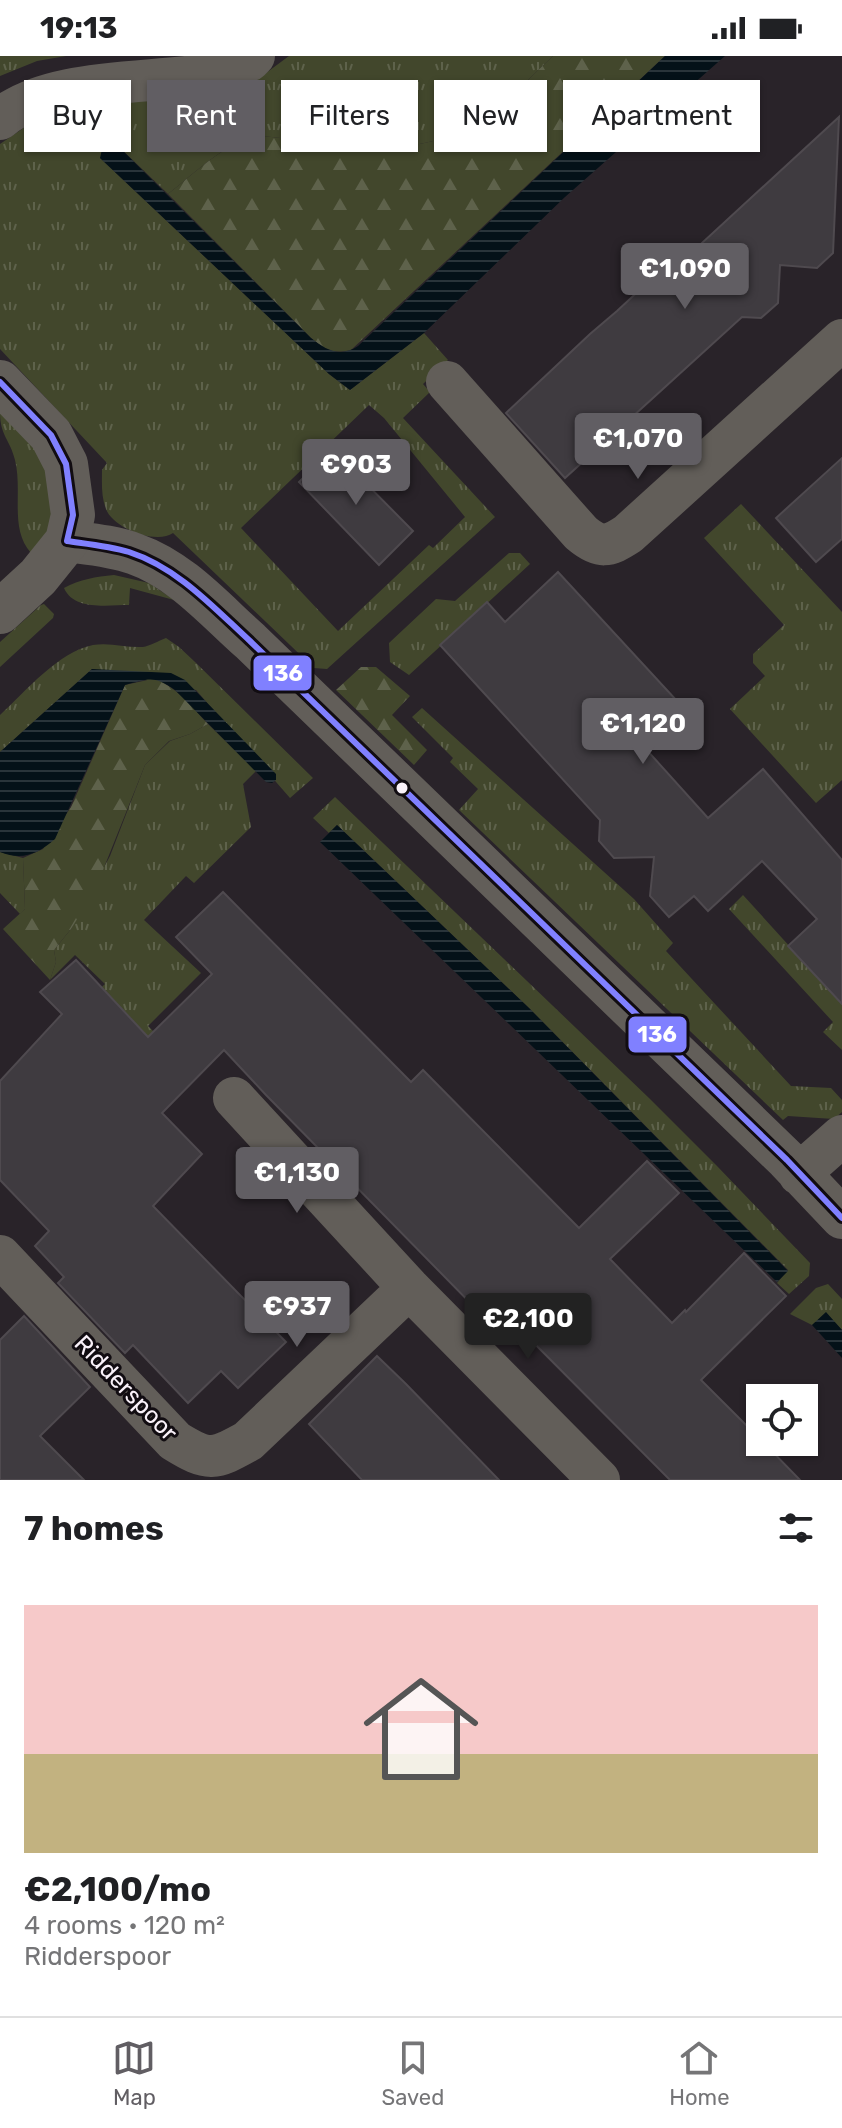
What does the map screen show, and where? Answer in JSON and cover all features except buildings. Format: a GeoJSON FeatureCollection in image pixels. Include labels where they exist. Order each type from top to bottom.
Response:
{"type":"FeatureCollection","features":[{"type":"Feature","properties":{"kind":"street"},"geometry":{"type":"LineString","coordinates":[[0,119],[27,102],[50,93],[203,75],[249,61],[254,56]]}},
{"type":"Feature","properties":{"kind":"street"},"geometry":{"type":"LineString","coordinates":[[447,382],[581,533],[594,544],[612,544],[628,534],[842,340]]}},
{"type":"Feature","properties":{"kind":"street"},"geometry":{"type":"LineString","coordinates":[[0,382],[51,435],[66,464],[73,515],[67,541],[38,577],[0,612]]}},
{"type":"Feature","properties":{"kind":"street"},"geometry":{"type":"LineString","coordinates":[[67,541],[137,554],[184,582],[273,663],[787,1160],[842,1218]]}},
{"type":"Feature","properties":{"kind":"street"},"geometry":{"type":"LineString","coordinates":[[234,1098],[409,1288],[599,1480]]}},
{"type":"Feature","properties":{"kind":"street"},"geometry":{"type":"LineString","coordinates":[[799,1174],[842,1136]]}},
{"type":"Feature","properties":{"kind":"street","name":"Ridderspoor"},"geometry":{"type":"LineString","coordinates":[[0,1256],[175,1441],[196,1454],[211,1457],[248,1441],[409,1288]]}},
{"type":"Feature","properties":{"kind":"green space"},"geometry":{"type":"Polygon","coordinates":[[[0,56],[66,56],[37,61],[0,76],[0,56]]]}},
{"type":"Feature","properties":{"kind":"green space"},"geometry":{"type":"Polygon","coordinates":[[[289,56],[553,56],[528,80],[434,80],[434,141],[418,144],[418,80],[281,80],[281,138],[265,136],[265,80],[255,80],[289,56]]]}},
{"type":"Feature","properties":{"kind":"green space"},"geometry":{"type":"Polygon","coordinates":[[[553,56],[665,56],[639,80],[563,80],[563,152],[351,350],[329,350],[311,338],[168,194],[221,152],[265,152],[265,136],[281,138],[281,152],[418,152],[418,144],[434,141],[434,152],[547,152],[547,80],[528,80],[553,56]]]}},
{"type":"Feature","properties":{"kind":"green space"},"geometry":{"type":"Polygon","coordinates":[[[147,100],[147,152],[221,152],[168,194],[124,152],[131,152],[131,102],[147,100]]]}},
{"type":"Feature","properties":{"kind":"green space"},"geometry":{"type":"Polygon","coordinates":[[[24,128],[24,152],[105,152],[100,158],[329,374],[350,390],[424,333],[448,360],[423,384],[430,392],[403,418],[495,517],[327,669],[314,668],[173,533],[146,536],[117,522],[104,504],[102,470],[107,463],[0,349],[0,144],[24,128]],[[369,405],[241,528],[338,631],[429,545],[433,548],[465,517],[384,418],[369,405]]]}},
{"type":"Feature","properties":{"kind":"green space"},"geometry":{"type":"Polygon","coordinates":[[[0,412],[41,454],[56,494],[49,530],[31,553],[20,532],[17,472],[0,412]]]}},
{"type":"Feature","properties":{"kind":"green space"},"geometry":{"type":"Polygon","coordinates":[[[741,504],[842,612],[842,780],[816,803],[730,709],[765,676],[753,663],[753,654],[784,625],[704,538],[741,504]]]}},
{"type":"Feature","properties":{"kind":"green space"},"geometry":{"type":"Polygon","coordinates":[[[509,553],[520,553],[530,564],[409,675],[390,662],[389,643],[436,599],[455,601],[509,553]]]}},
{"type":"Feature","properties":{"kind":"green space"},"geometry":{"type":"Polygon","coordinates":[[[114,575],[149,583],[174,600],[130,588],[129,605],[92,605],[75,600],[64,588],[82,580],[114,575]]]}},
{"type":"Feature","properties":{"kind":"green space"},"geometry":{"type":"Polygon","coordinates":[[[44,604],[54,614],[53,618],[0,667],[0,642],[44,604]]]}},
{"type":"Feature","properties":{"kind":"green space"},"geometry":{"type":"Polygon","coordinates":[[[166,638],[194,661],[313,778],[290,798],[196,690],[92,669],[0,752],[0,715],[55,664],[93,645],[143,647],[166,638]]]}},
{"type":"Feature","properties":{"kind":"green space"},"geometry":{"type":"Polygon","coordinates":[[[361,667],[376,667],[410,696],[392,715],[427,750],[414,765],[336,690],[361,667]]]}},
{"type":"Feature","properties":{"kind":"green space"},"geometry":{"type":"Polygon","coordinates":[[[152,679],[176,691],[208,724],[169,741],[145,765],[95,890],[54,950],[56,962],[50,980],[3,929],[25,909],[23,858],[43,849],[71,807],[125,685],[152,679]]]}},
{"type":"Feature","properties":{"kind":"green space"},"geometry":{"type":"Polygon","coordinates":[[[422,708],[634,899],[673,943],[666,951],[791,1086],[831,1088],[842,1100],[842,1112],[834,1119],[788,1116],[783,1120],[459,810],[478,789],[450,762],[453,758],[412,717],[422,708]]]}},
{"type":"Feature","properties":{"kind":"green space"},"geometry":{"type":"Polygon","coordinates":[[[208,724],[256,771],[243,784],[251,827],[194,883],[186,876],[144,920],[201,973],[148,1026],[168,1046],[79,1009],[105,984],[75,955],[50,980],[56,962],[54,950],[71,929],[110,856],[145,765],[170,741],[208,724]]]}},
{"type":"Feature","properties":{"kind":"green space"},"geometry":{"type":"Polygon","coordinates":[[[335,797],[717,1166],[810,1263],[809,1276],[789,1294],[777,1283],[788,1270],[529,1008],[337,825],[329,833],[313,818],[335,797]]]}},
{"type":"Feature","properties":{"kind":"green space"},"geometry":{"type":"Polygon","coordinates":[[[0,852],[23,858],[25,909],[20,914],[0,893],[0,852]]]}},
{"type":"Feature","properties":{"kind":"green space"},"geometry":{"type":"Polygon","coordinates":[[[743,895],[842,1004],[842,1050],[823,1032],[833,1022],[729,909],[743,895]]]}},
{"type":"Feature","properties":{"kind":"green space"},"geometry":{"type":"Polygon","coordinates":[[[828,1284],[842,1299],[842,1330],[826,1313],[812,1325],[790,1314],[816,1288],[828,1284]]]}},
{"type":"Feature","properties":{"kind":"shaded area"},"geometry":{"type":"Polygon","coordinates":[[[665,56],[725,56],[698,80],[640,80],[665,56]]]}},
{"type":"Feature","properties":{"kind":"shaded area"},"geometry":{"type":"Polygon","coordinates":[[[101,152],[124,152],[311,338],[339,352],[358,346],[563,152],[616,152],[424,333],[350,390],[329,374],[100,158],[101,152]]]}},
{"type":"Feature","properties":{"kind":"shaded area"},"geometry":{"type":"Polygon","coordinates":[[[92,669],[171,673],[185,680],[276,774],[276,780],[266,782],[175,690],[156,680],[125,685],[55,839],[42,849],[23,856],[0,852],[0,752],[92,669]]]}},
{"type":"Feature","properties":{"kind":"shaded area"},"geometry":{"type":"Polygon","coordinates":[[[337,825],[529,1008],[788,1271],[777,1282],[320,842],[337,825]]]}},
{"type":"Feature","properties":{"kind":"shaded area"},"geometry":{"type":"Polygon","coordinates":[[[826,1312],[842,1330],[842,1358],[812,1325],[826,1312]]]}},
{"type":"Feature","properties":{"kind":"transit line","name":"136"},"geometry":{"type":"LineString","coordinates":[[0,382],[51,435],[66,464],[73,515],[67,541]]}},
{"type":"Feature","properties":{"kind":"transit line","name":"136"},"geometry":{"type":"LineString","coordinates":[[67,541],[114,548],[147,559],[179,578],[208,602],[787,1160],[842,1218]]}}]}
